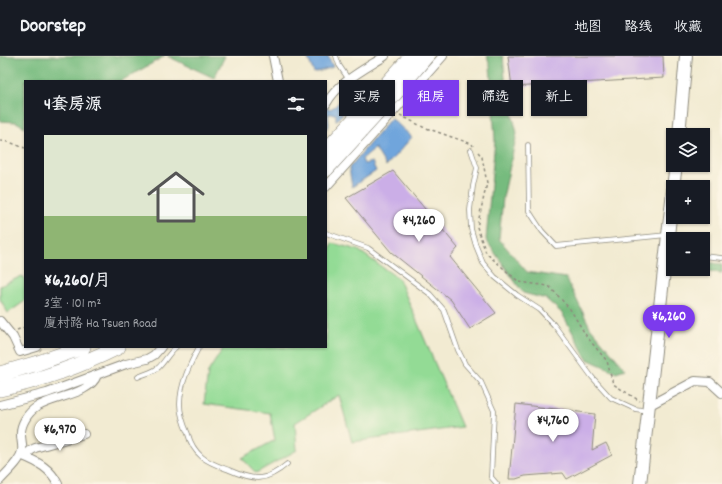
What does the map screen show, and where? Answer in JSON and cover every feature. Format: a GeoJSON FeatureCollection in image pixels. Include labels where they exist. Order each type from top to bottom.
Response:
{"type":"FeatureCollection","features":[{"type":"Feature","properties":{"kind":"highway"},"geometry":{"type":"LineString","coordinates":[[331,153],[411,56]]}},
{"type":"Feature","properties":{"kind":"highway"},"geometry":{"type":"LineString","coordinates":[[327,168],[393,96],[426,56]]}},
{"type":"Feature","properties":{"kind":"highway"},"geometry":{"type":"LineString","coordinates":[[0,374],[38,363],[80,348]]}},
{"type":"Feature","properties":{"kind":"highway"},"geometry":{"type":"LineString","coordinates":[[0,389],[44,378],[116,348]]}},
{"type":"Feature","properties":{"kind":"street"},"geometry":{"type":"LineString","coordinates":[[273,56],[278,80]]}},
{"type":"Feature","properties":{"kind":"street"},"geometry":{"type":"LineString","coordinates":[[349,80],[385,56]]}},
{"type":"Feature","properties":{"kind":"street"},"geometry":{"type":"LineString","coordinates":[[395,109],[443,56]]}},
{"type":"Feature","properties":{"kind":"street"},"geometry":{"type":"LineString","coordinates":[[680,128],[686,56]]}},
{"type":"Feature","properties":{"kind":"street"},"geometry":{"type":"LineString","coordinates":[[327,102],[331,95],[339,88]]}},
{"type":"Feature","properties":{"kind":"street"},"geometry":{"type":"LineString","coordinates":[[327,186],[389,116]]}},
{"type":"Feature","properties":{"kind":"street"},"geometry":{"type":"LineString","coordinates":[[331,153],[343,167]]}},
{"type":"Feature","properties":{"kind":"street"},"geometry":{"type":"LineString","coordinates":[[640,484],[667,276]]}},
{"type":"Feature","properties":{"kind":"street"},"geometry":{"type":"LineString","coordinates":[[0,321],[13,337],[20,352],[34,348]]}},
{"type":"Feature","properties":{"kind":"street"},"geometry":{"type":"LineString","coordinates":[[0,405],[40,395],[126,364],[151,358],[160,348]]}},
{"type":"Feature","properties":{"kind":"street"},"geometry":{"type":"LineString","coordinates":[[23,456],[20,433],[26,417],[36,407],[51,400],[82,390],[95,381],[97,375]]}},
{"type":"Feature","properties":{"kind":"street"},"geometry":{"type":"LineString","coordinates":[[650,405],[695,381],[710,382],[722,393]]}},
{"type":"Feature","properties":{"kind":"street"},"geometry":{"type":"LineString","coordinates":[[0,480],[18,459],[35,448],[84,434]]}},
{"type":"Feature","properties":{"kind":"street"},"geometry":{"type":"LineString","coordinates":[[23,456],[47,468],[54,476],[58,484]]}},
{"type":"Feature","properties":{"kind":"lane"},"geometry":{"type":"LineString","coordinates":[[336,56],[339,65],[349,80]]}},
{"type":"Feature","properties":{"kind":"lane"},"geometry":{"type":"LineString","coordinates":[[331,153],[412,67],[420,56]]}},
{"type":"Feature","properties":{"kind":"lane"},"geometry":{"type":"LineString","coordinates":[[528,145],[529,211],[542,232],[556,246],[666,235]]}},
{"type":"Feature","properties":{"kind":"lane"},"geometry":{"type":"LineString","coordinates":[[471,150],[477,168],[470,210],[471,229],[483,263],[495,276],[517,295],[540,310],[554,325],[592,377],[611,398],[635,410],[642,410],[650,405]]}},
{"type":"Feature","properties":{"kind":"lane"},"geometry":{"type":"LineString","coordinates":[[327,233],[368,248],[430,294],[444,310],[458,350],[466,364],[482,382],[494,411],[491,477],[497,484]]}},
{"type":"Feature","properties":{"kind":"lane"},"geometry":{"type":"LineString","coordinates":[[710,257],[722,258]]}},
{"type":"Feature","properties":{"kind":"lane"},"geometry":{"type":"LineString","coordinates":[[138,377],[159,367],[175,348]]}},
{"type":"Feature","properties":{"kind":"lane"},"geometry":{"type":"LineString","coordinates":[[198,348],[189,366],[184,380],[180,404],[190,441],[202,457],[243,476],[252,478],[266,477],[288,464]]}},
{"type":"Feature","properties":{"kind":"path"},"geometry":{"type":"LineString","coordinates":[[395,112],[423,127],[472,144],[482,157],[486,183],[477,227],[486,253],[519,282],[549,286],[570,309],[587,337],[607,361],[613,384],[644,403],[650,405]]}},
{"type":"Feature","properties":{"kind":"path"},"geometry":{"type":"LineString","coordinates":[[0,141],[9,142],[24,148]]}},
{"type":"Feature","properties":{"kind":"green space"},"geometry":{"type":"Polygon","coordinates":[[[0,56],[165,56],[123,80],[24,80],[24,126],[16,122],[0,121],[0,56]]]}},
{"type":"Feature","properties":{"kind":"green space"},"geometry":{"type":"Polygon","coordinates":[[[167,56],[225,56],[214,78],[167,56]]]}},
{"type":"Feature","properties":{"kind":"green space"},"geometry":{"type":"Polygon","coordinates":[[[487,56],[503,56],[505,80],[491,80],[490,65],[487,56]]]}},
{"type":"Feature","properties":{"kind":"green space"},"geometry":{"type":"Polygon","coordinates":[[[493,116],[513,116],[517,133],[503,198],[499,239],[527,272],[566,278],[590,327],[625,369],[616,372],[587,359],[562,313],[546,299],[523,293],[486,240],[495,140],[493,116]]]}},
{"type":"Feature","properties":{"kind":"green space"},"geometry":{"type":"Polygon","coordinates":[[[332,243],[358,250],[399,279],[462,427],[352,442],[339,395],[295,423],[297,450],[256,473],[242,458],[275,440],[270,413],[204,404],[208,372],[223,348],[327,348],[328,257],[332,243]]]}},
{"type":"Feature","properties":{"kind":"green space"},"geometry":{"type":"Polygon","coordinates":[[[710,263],[722,264],[722,273],[710,271],[710,263]]]}},
{"type":"Feature","properties":{"kind":"green space"},"geometry":{"type":"Polygon","coordinates":[[[22,276],[24,279],[24,302],[8,313],[0,299],[0,286],[22,276]]]}},
{"type":"Feature","properties":{"kind":"water"},"geometry":{"type":"Polygon","coordinates":[[[307,56],[328,56],[333,67],[314,73],[307,56]]]}},
{"type":"Feature","properties":{"kind":"water"},"geometry":{"type":"Polygon","coordinates":[[[339,102],[339,116],[340,116],[336,121],[336,114],[328,114],[329,125],[327,128],[327,108],[330,109],[339,102]]]}},
{"type":"Feature","properties":{"kind":"water"},"geometry":{"type":"Polygon","coordinates":[[[391,118],[412,137],[386,166],[375,148],[362,159],[364,164],[372,162],[376,171],[352,187],[349,168],[391,118]]]}},
{"type":"Feature","properties":{"kind":"building"},"geometry":{"type":"Polygon","coordinates":[[[508,56],[663,56],[664,78],[587,83],[587,80],[531,80],[531,86],[523,86],[523,80],[511,80],[508,56]]]}},
{"type":"Feature","properties":{"kind":"building"},"geometry":{"type":"Polygon","coordinates":[[[393,171],[458,248],[450,257],[496,313],[470,329],[451,300],[391,252],[346,198],[393,171]]]}},
{"type":"Feature","properties":{"kind":"building"},"geometry":{"type":"Polygon","coordinates":[[[516,404],[595,414],[592,450],[606,443],[612,455],[567,479],[563,473],[525,476],[516,479],[509,479],[516,404]]]}}]}
